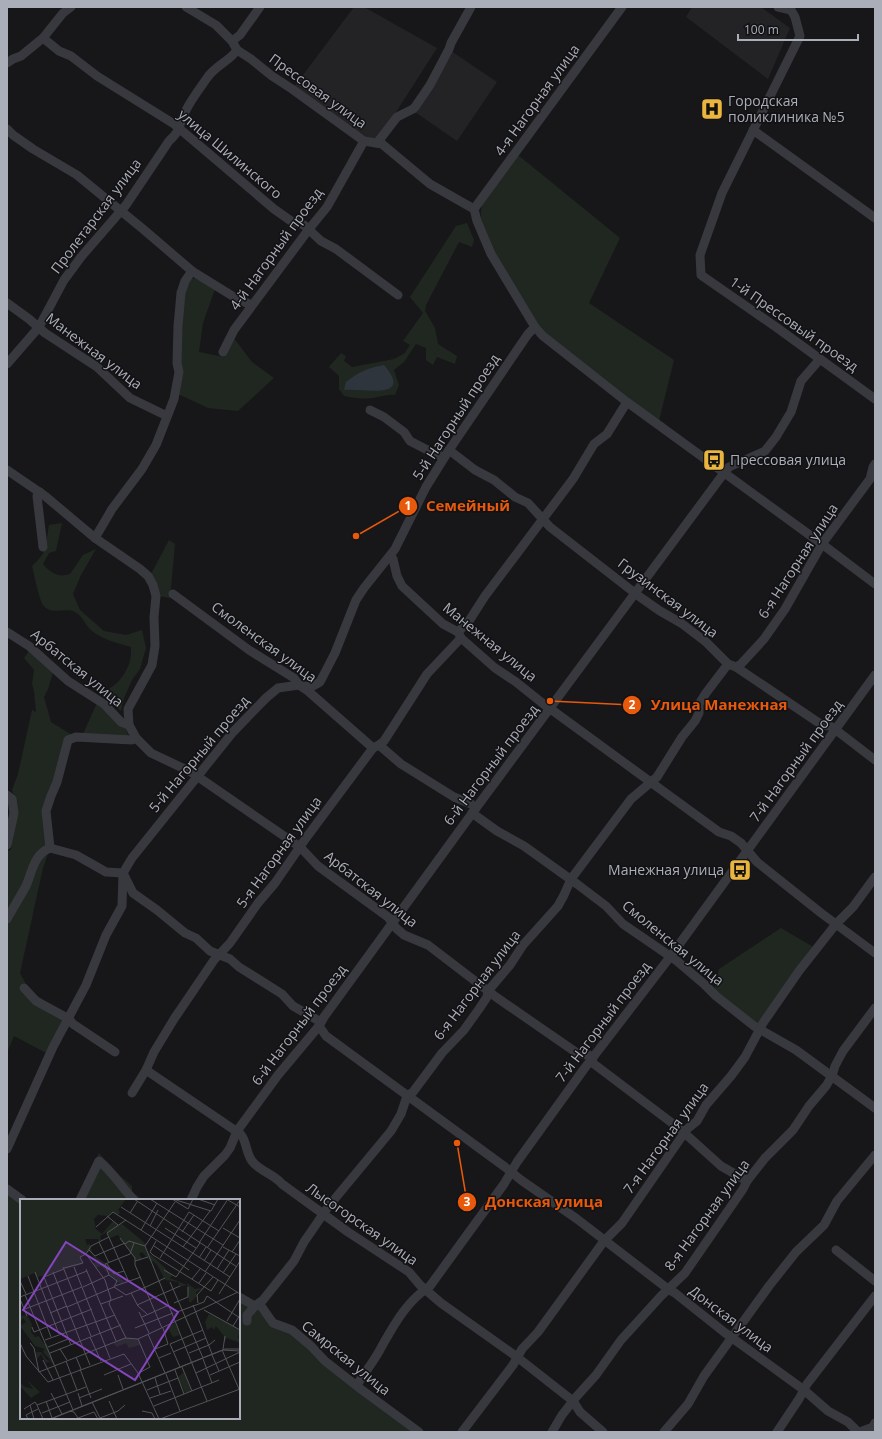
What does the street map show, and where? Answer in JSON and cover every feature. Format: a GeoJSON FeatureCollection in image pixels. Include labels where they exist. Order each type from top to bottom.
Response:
{"type":"FeatureCollection","features":[{"type":"Feature","properties":{"kind":"street"},"geometry":{"type":"LineString","coordinates":[[7,63],[21,56],[43,38],[63,13],[71,7]]}},
{"type":"Feature","properties":{"kind":"street","name":"Прессовая улица"},"geometry":{"type":"LineString","coordinates":[[186,7],[216,25],[232,41],[237,50],[364,141],[382,144],[430,184],[474,209]]}},
{"type":"Feature","properties":{"kind":"street"},"geometry":{"type":"LineString","coordinates":[[232,41],[240,35],[260,7]]}},
{"type":"Feature","properties":{"kind":"street"},"geometry":{"type":"LineString","coordinates":[[377,143],[397,117],[415,107],[430,85],[449,49],[451,42],[471,7]]}},
{"type":"Feature","properties":{"kind":"street","name":"4-я Нагорная улица"},"geometry":{"type":"LineString","coordinates":[[474,209],[622,7]]}},
{"type":"Feature","properties":{"kind":"street"},"geometry":{"type":"LineString","coordinates":[[778,7],[792,8],[800,36],[753,130],[875,218]]}},
{"type":"Feature","properties":{"kind":"street","name":"улица Шилинского"},"geometry":{"type":"LineString","coordinates":[[43,38],[59,51],[71,56],[97,76],[136,99],[180,129],[274,209],[291,221],[309,229],[321,240],[336,249],[398,295]]}},
{"type":"Feature","properties":{"kind":"street","name":"Пролетарская улица"},"geometry":{"type":"LineString","coordinates":[[7,364],[38,327],[64,280],[120,210],[169,141],[180,129],[185,112],[208,76],[237,50]]}},
{"type":"Feature","properties":{"kind":"street"},"geometry":{"type":"LineString","coordinates":[[7,129],[33,149],[77,175],[192,271],[239,300],[252,305]]}},
{"type":"Feature","properties":{"kind":"street","name":"1-й Прессовый проезд"},"geometry":{"type":"LineString","coordinates":[[753,130],[720,200],[700,255],[701,275],[820,358],[875,399]]}},
{"type":"Feature","properties":{"kind":"street","name":"4-й Нагорный проезд"},"geometry":{"type":"LineString","coordinates":[[223,352],[234,330],[252,305],[309,229],[328,207],[364,141]]}},
{"type":"Feature","properties":{"kind":"street"},"geometry":{"type":"LineString","coordinates":[[474,209],[477,221],[491,254],[535,327],[543,336],[627,402],[875,584]]}},
{"type":"Feature","properties":{"kind":"street"},"geometry":{"type":"LineString","coordinates":[[95,538],[112,508],[142,469],[156,445],[174,399],[178,384],[179,372],[177,363],[181,293],[185,281],[192,271]]}},
{"type":"Feature","properties":{"kind":"street","name":"Манежная улица"},"geometry":{"type":"LineString","coordinates":[[7,303],[45,333],[97,367],[130,398],[167,416]]}},
{"type":"Feature","properties":{"kind":"street","name":"5-й Нагорный проезд"},"geometry":{"type":"LineString","coordinates":[[7,1149],[53,1047],[86,985],[106,935],[122,906],[123,874],[132,858],[246,717],[266,698],[278,688],[299,685],[311,687],[320,682],[335,653],[356,600],[390,556],[426,487],[446,454],[524,340],[535,327]]}},
{"type":"Feature","properties":{"kind":"street","name":"6-й Нагорный проезд"},"geometry":{"type":"LineString","coordinates":[[191,1199],[204,1176],[230,1148],[237,1131],[278,1074],[320,1024],[474,810],[724,473],[729,467],[764,451],[776,437],[791,412],[801,381],[820,358]]}},
{"type":"Feature","properties":{"kind":"street","name":"5-я Нагорная улица"},"geometry":{"type":"LineString","coordinates":[[132,1092],[174,1019],[214,960],[220,956],[258,903],[275,883],[306,838],[403,713],[427,674],[460,635],[485,596],[573,479],[594,444],[607,434],[627,402]]}},
{"type":"Feature","properties":{"kind":"street","name":"Грузинская улица"},"geometry":{"type":"LineString","coordinates":[[370,410],[384,417],[404,432],[410,441],[435,454],[446,454],[494,480],[515,497],[528,503],[550,526],[660,611],[682,623],[732,665],[822,725],[830,726],[875,760]]}},
{"type":"Feature","properties":{"kind":"street","name":"6-я Нагорная улица"},"geometry":{"type":"LineString","coordinates":[[247,1321],[246,1315],[257,1304],[264,1300],[294,1261],[304,1242],[341,1190],[391,1131],[401,1114],[407,1096],[413,1092],[442,1053],[468,1024],[486,997],[488,991],[510,966],[523,945],[558,906],[570,879],[632,799],[657,777],[682,737],[695,721],[699,713],[699,704],[706,693],[732,665],[741,664],[764,639],[785,609],[822,544],[870,479],[875,464]]}},
{"type":"Feature","properties":{"kind":"street"},"geometry":{"type":"LineString","coordinates":[[7,470],[40,492],[95,538],[140,569],[148,576],[156,596],[154,617],[155,646],[152,665],[128,709],[129,725],[136,738],[132,740],[76,737],[68,740],[57,782],[46,811],[50,848]]}},
{"type":"Feature","properties":{"kind":"street"},"geometry":{"type":"LineString","coordinates":[[40,492],[37,496],[43,547]]}},
{"type":"Feature","properties":{"kind":"street","name":"Манежная улица"},"geometry":{"type":"LineString","coordinates":[[390,556],[393,558],[397,576],[402,586],[443,624],[460,635],[495,668],[719,832],[730,836],[741,843],[757,862],[875,953]]}},
{"type":"Feature","properties":{"kind":"street","name":"Смоленская улица"},"geometry":{"type":"LineString","coordinates":[[173,594],[249,650],[294,678],[299,685],[376,747],[454,796],[471,804],[474,810],[497,831],[524,846],[606,906],[623,924],[670,957],[759,1030],[796,1050],[875,1108]]}},
{"type":"Feature","properties":{"kind":"street","name":"Арбатская улица"},"geometry":{"type":"LineString","coordinates":[[7,632],[29,646],[68,681],[104,704],[121,722],[129,725]]}},
{"type":"Feature","properties":{"kind":"street","name":"7-й Нагорный проезд"},"geometry":{"type":"LineString","coordinates":[[357,1385],[405,1308],[419,1293],[430,1286],[504,1184],[517,1162],[748,852],[875,675]]}},
{"type":"Feature","properties":{"kind":"street","name":"Арбатская улица"},"geometry":{"type":"LineString","coordinates":[[136,738],[151,753],[191,772],[196,777],[300,848],[318,866],[388,917],[404,934],[428,946],[488,991],[576,1053],[589,1055],[592,1060],[685,1133],[721,1166],[747,1181]]}},
{"type":"Feature","properties":{"kind":"street"},"geometry":{"type":"LineString","coordinates":[[7,845],[14,813],[9,797]]}},
{"type":"Feature","properties":{"kind":"street"},"geometry":{"type":"LineString","coordinates":[[7,919],[26,886],[36,860],[44,850],[50,848],[76,855],[106,872],[123,874]]}},
{"type":"Feature","properties":{"kind":"street","name":"Донская улица"},"geometry":{"type":"LineString","coordinates":[[123,874],[133,893],[185,933],[196,938],[210,951],[230,959],[239,967],[282,994],[293,1006],[320,1024],[326,1036],[521,1180],[577,1219],[731,1337],[804,1390],[828,1411],[848,1422],[859,1432]]}},
{"type":"Feature","properties":{"kind":"street","name":"7-я Нагорная улица"},"geometry":{"type":"LineString","coordinates":[[462,1432],[513,1365],[522,1349],[538,1332],[604,1241],[622,1223],[706,1105],[745,1057],[759,1030],[799,971],[836,924],[853,907],[875,877]]}},
{"type":"Feature","properties":{"kind":"street"},"geometry":{"type":"LineString","coordinates":[[24,988],[36,1001],[69,1019],[73,1024],[115,1052]]}},
{"type":"Feature","properties":{"kind":"street","name":"8-я Нагорная улица"},"geometry":{"type":"LineString","coordinates":[[552,1432],[562,1415],[596,1375],[621,1340],[668,1289],[685,1273],[747,1181],[765,1158],[793,1130],[826,1086],[843,1051],[875,1008]]}},
{"type":"Feature","properties":{"kind":"street","name":"Лысогорская улица"},"geometry":{"type":"LineString","coordinates":[[146,1070],[233,1130],[237,1131],[244,1137],[252,1160],[348,1232],[410,1272],[425,1290],[441,1303],[517,1357],[573,1401],[580,1412],[603,1432]]}},
{"type":"Feature","properties":{"kind":"street"},"geometry":{"type":"LineString","coordinates":[[664,1432],[688,1404],[704,1376],[731,1337],[796,1252],[824,1224],[837,1201],[875,1155]]}},
{"type":"Feature","properties":{"kind":"street"},"geometry":{"type":"LineString","coordinates":[[80,1199],[99,1161],[111,1170],[133,1199]]}},
{"type":"Feature","properties":{"kind":"street"},"geometry":{"type":"LineString","coordinates":[[7,1188],[21,1199]]}},
{"type":"Feature","properties":{"kind":"street"},"geometry":{"type":"LineString","coordinates":[[836,1250],[875,1281]]}},
{"type":"Feature","properties":{"kind":"street"},"geometry":{"type":"LineString","coordinates":[[776,1432],[800,1399],[807,1384],[875,1296]]}},
{"type":"Feature","properties":{"kind":"street","name":"Самрская улица"},"geometry":{"type":"LineString","coordinates":[[240,1297],[257,1304],[273,1323],[292,1330],[311,1346],[325,1361],[419,1432]]}},
{"type":"Feature","properties":{"kind":"street"},"geometry":{"type":"LineString","coordinates":[[859,1432],[873,1427],[875,1423]]}},
{"type":"Feature","properties":{"kind":"shaded area"},"geometry":{"type":"Polygon","coordinates":[[[354,7],[364,7],[437,48],[384,131],[379,137],[374,139],[367,137],[294,87],[354,7]]]}},
{"type":"Feature","properties":{"kind":"shaded area"},"geometry":{"type":"Polygon","coordinates":[[[692,7],[761,7],[790,28],[768,79],[686,17],[692,7]]]}},
{"type":"Feature","properties":{"kind":"shaded area"},"geometry":{"type":"Polygon","coordinates":[[[451,51],[497,82],[457,141],[415,112],[451,51]]]}},
{"type":"Feature","properties":{"kind":"shaded area"},"geometry":{"type":"Polygon","coordinates":[[[518,155],[620,238],[589,303],[674,360],[659,421],[547,334],[537,322],[493,252],[481,220],[483,201],[518,155]]]}},
{"type":"Feature","properties":{"kind":"shaded area"},"geometry":{"type":"Polygon","coordinates":[[[467,223],[474,240],[472,247],[459,242],[426,305],[425,311],[435,328],[438,344],[457,356],[455,364],[437,357],[433,365],[426,360],[426,348],[416,344],[404,362],[394,370],[399,385],[395,395],[373,398],[355,398],[344,396],[339,389],[339,376],[329,367],[341,353],[346,356],[344,361],[352,367],[394,359],[405,353],[410,345],[403,341],[423,313],[410,297],[456,226],[467,223]]]}},
{"type":"Feature","properties":{"kind":"shaded area"},"geometry":{"type":"Polygon","coordinates":[[[196,278],[215,289],[203,323],[199,352],[224,357],[233,337],[252,362],[274,378],[238,411],[208,408],[178,394],[181,311],[188,283],[192,279],[196,278]]]}},
{"type":"Feature","properties":{"kind":"shaded area"},"geometry":{"type":"Polygon","coordinates":[[[384,365],[392,376],[393,384],[390,388],[373,391],[344,390],[346,382],[355,376],[368,369],[384,365]]]}},
{"type":"Feature","properties":{"kind":"shaded area"},"geometry":{"type":"Polygon","coordinates":[[[62,523],[56,551],[49,553],[43,564],[55,574],[70,574],[83,555],[96,549],[81,575],[73,594],[80,610],[104,631],[126,635],[142,630],[146,648],[140,669],[132,680],[124,698],[121,711],[105,696],[105,690],[114,686],[127,670],[131,656],[131,647],[110,641],[100,636],[89,628],[75,612],[67,610],[54,611],[46,608],[40,598],[32,566],[44,552],[49,525],[62,523]]]}},
{"type":"Feature","properties":{"kind":"shaded area"},"geometry":{"type":"Polygon","coordinates":[[[169,540],[175,544],[170,598],[159,596],[150,576],[169,540]]]}},
{"type":"Feature","properties":{"kind":"shaded area"},"geometry":{"type":"Polygon","coordinates":[[[29,651],[53,673],[44,697],[51,722],[72,735],[56,782],[48,796],[49,851],[43,868],[20,973],[29,990],[63,1014],[67,1014],[48,1054],[14,1036],[7,1053],[7,852],[11,849],[17,805],[12,790],[18,774],[32,710],[36,712],[32,684],[34,670],[24,658],[29,651]]]}},
{"type":"Feature","properties":{"kind":"shaded area"},"geometry":{"type":"Polygon","coordinates":[[[97,703],[121,723],[127,732],[128,737],[83,734],[97,703]]]}},
{"type":"Feature","properties":{"kind":"shaded area"},"geometry":{"type":"Polygon","coordinates":[[[781,928],[815,948],[758,1025],[714,991],[719,969],[781,928]]]}},
{"type":"Feature","properties":{"kind":"shaded area"},"geometry":{"type":"Polygon","coordinates":[[[99,1153],[117,1173],[132,1186],[132,1192],[142,1199],[78,1199],[99,1153]]]}},
{"type":"Feature","properties":{"kind":"shaded area"},"geometry":{"type":"Polygon","coordinates":[[[7,1186],[26,1199],[20,1199],[20,1419],[240,1419],[240,1299],[259,1308],[291,1332],[416,1432],[7,1432],[7,1186]]]}},
{"type":"Feature","properties":{"kind":"place","name":"Городская поликлиника №5"},"geometry":{"type":"Point","coordinates":[712,109]}},
{"type":"Feature","properties":{"kind":"place","name":"Прессовая улица"},"geometry":{"type":"Point","coordinates":[714,460]}},
{"type":"Feature","properties":{"kind":"place","name":"Семейный"},"geometry":{"type":"Point","coordinates":[356,536]}},
{"type":"Feature","properties":{"kind":"place","name":"Улица Манежная"},"geometry":{"type":"Point","coordinates":[550,701]}},
{"type":"Feature","properties":{"kind":"place","name":"Манежная улица"},"geometry":{"type":"Point","coordinates":[740,870]}},
{"type":"Feature","properties":{"kind":"place","name":"Донская улица"},"geometry":{"type":"Point","coordinates":[457,1143]}}]}
